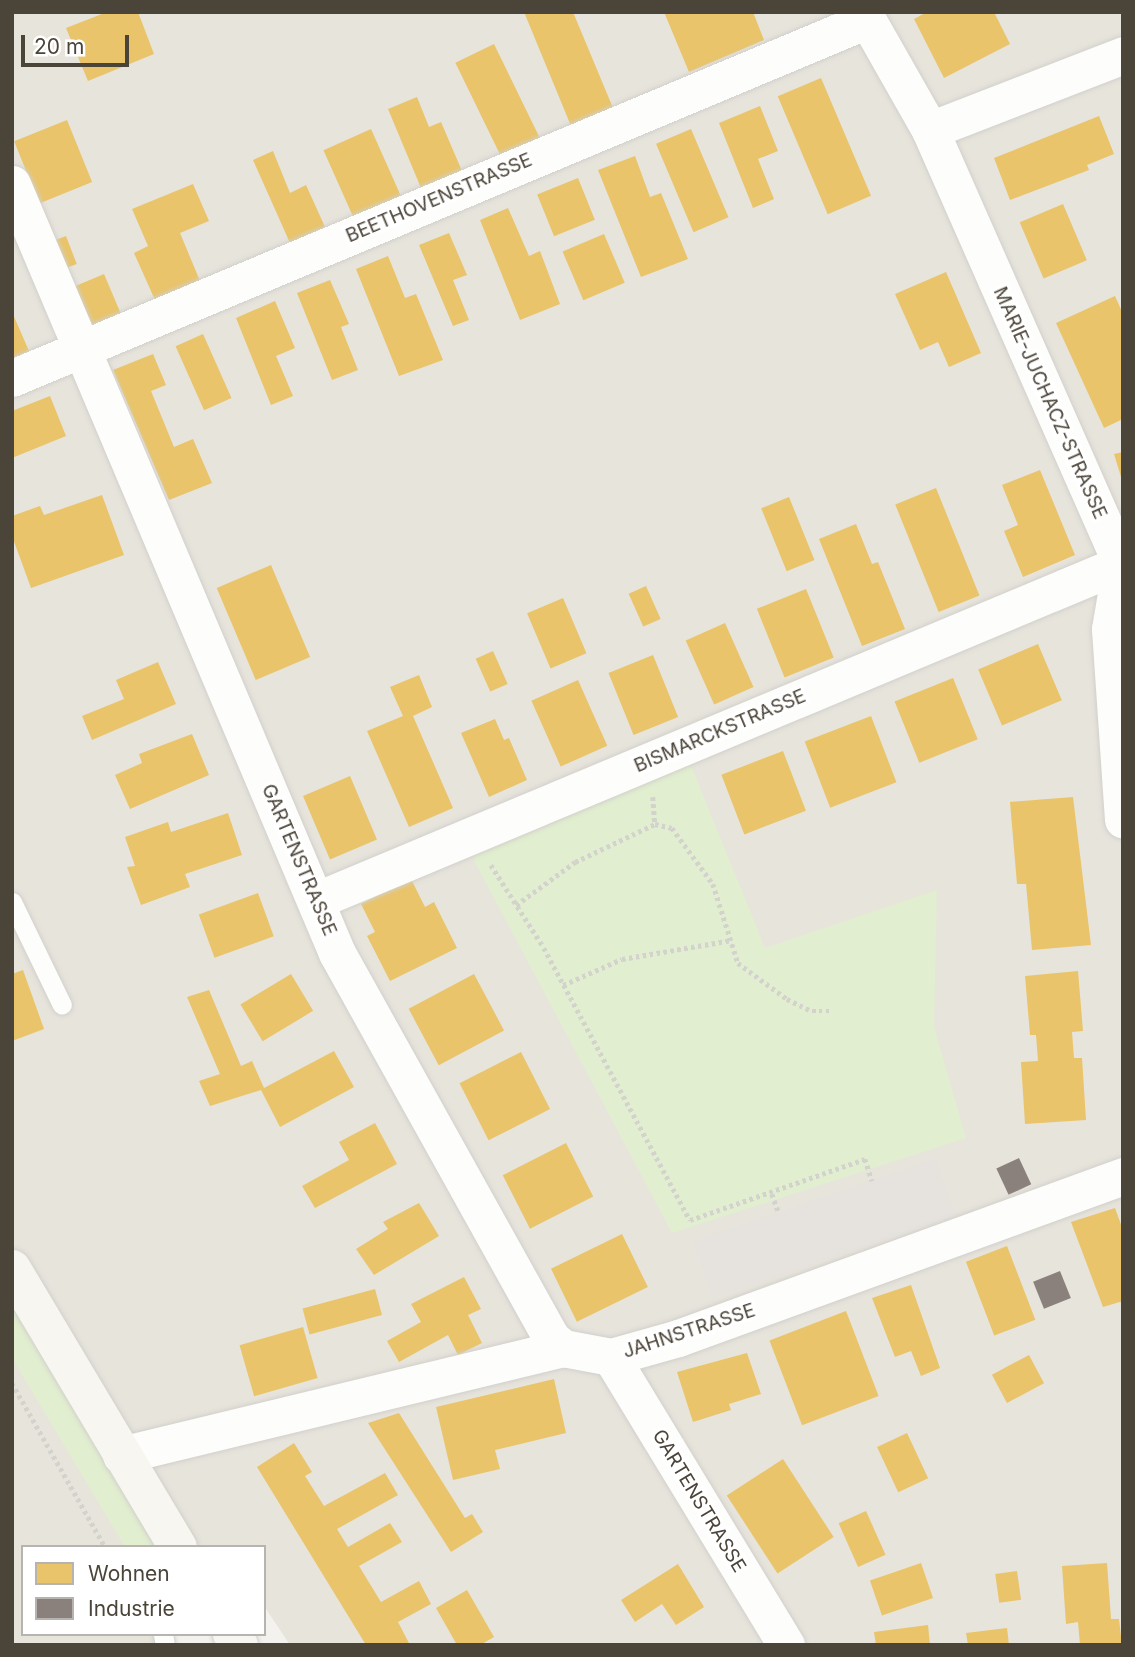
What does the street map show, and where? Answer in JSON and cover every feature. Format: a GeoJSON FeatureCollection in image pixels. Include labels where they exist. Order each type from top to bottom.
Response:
{"type":"FeatureCollection","features":[{"type":"Feature","properties":{"kind":"main road"},"geometry":{"type":"LineString","coordinates":[[12,1269],[177,1545]]}},
{"type":"Feature","properties":{"kind":"street","name":"MARIE-JUCHACZ-STRASSE"},"geometry":{"type":"LineString","coordinates":[[865,16],[929,130],[1122,563]]}},
{"type":"Feature","properties":{"kind":"street","name":"BEETHOVENSTRASSE"},"geometry":{"type":"LineString","coordinates":[[12,378],[865,16]]}},
{"type":"Feature","properties":{"kind":"street"},"geometry":{"type":"LineString","coordinates":[[929,130],[1123,55]]}},
{"type":"Feature","properties":{"kind":"street","name":"GARTENSTRASSE"},"geometry":{"type":"LineString","coordinates":[[12,184],[317,900],[337,953],[551,1338],[563,1348]]}},
{"type":"Feature","properties":{"kind":"street"},"geometry":{"type":"LineString","coordinates":[[1122,563],[1110,629],[1123,820]]}},
{"type":"Feature","properties":{"kind":"street","name":"BISMARCKSTRASSE"},"geometry":{"type":"LineString","coordinates":[[317,900],[1122,563]]}},
{"type":"Feature","properties":{"kind":"street","name":"JAHNSTRASSE"},"geometry":{"type":"LineString","coordinates":[[121,1455],[563,1348],[611,1357],[678,1338],[1123,1176]]}},
{"type":"Feature","properties":{"kind":"street","name":"GARTENSTRASSE"},"geometry":{"type":"LineString","coordinates":[[611,1357],[786,1645]]}},
{"type":"Feature","properties":{"kind":"lane"},"geometry":{"type":"LineString","coordinates":[[12,902],[62,1005]]}},
{"type":"Feature","properties":{"kind":"path"},"geometry":{"type":"LineString","coordinates":[[516,905],[575,862],[655,824],[672,828],[713,884],[732,940],[737,964],[787,999],[812,1011],[833,1011]]}},
{"type":"Feature","properties":{"kind":"path"},"geometry":{"type":"LineString","coordinates":[[474,834],[563,985],[690,1220],[772,1194],[865,1159],[872,1181]]}},
{"type":"Feature","properties":{"kind":"path"},"geometry":{"type":"LineString","coordinates":[[563,985],[622,959],[732,940]]}},
{"type":"Feature","properties":{"kind":"path"},"geometry":{"type":"LineString","coordinates":[[772,1194],[779,1213]]}},
{"type":"Feature","properties":{"kind":"path"},"geometry":{"type":"LineString","coordinates":[[12,1383],[104,1545]]}},
{"type":"Feature","properties":{"kind":"shaded area"},"geometry":{"type":"Polygon","coordinates":[[[12,12],[1123,12],[1123,1645],[290,1645],[266,1609],[266,1545],[21,1545],[21,1636],[170,1636],[156,1645],[12,1645],[12,12]]]}},
{"type":"Feature","properties":{"kind":"shaded area"},"geometry":{"type":"Polygon","coordinates":[[[936,1158],[956,1215],[713,1298],[693,1242],[936,1158]]]}},
{"type":"Feature","properties":{"kind":"green space"},"geometry":{"type":"Polygon","coordinates":[[[688,758],[765,948],[937,890],[934,1027],[966,1138],[672,1233],[470,853],[688,758]]]}},
{"type":"Feature","properties":{"kind":"green space"},"geometry":{"type":"Polygon","coordinates":[[[12,1301],[163,1545],[124,1545],[12,1358],[12,1301]]]}},
{"type":"Feature","properties":{"kind":"building: Wohnen"},"geometry":{"type":"Polygon","coordinates":[[[107,12],[138,12],[154,54],[88,81],[66,28],[107,12]]]}},
{"type":"Feature","properties":{"kind":"building: Wohnen"},"geometry":{"type":"Polygon","coordinates":[[[524,12],[573,12],[613,108],[571,126],[524,12]]]}},
{"type":"Feature","properties":{"kind":"building: Wohnen"},"geometry":{"type":"Polygon","coordinates":[[[664,12],[753,12],[764,40],[689,72],[664,12]]]}},
{"type":"Feature","properties":{"kind":"building: Wohnen"},"geometry":{"type":"Polygon","coordinates":[[[927,12],[994,12],[1010,44],[944,78],[914,19],[927,12]]]}},
{"type":"Feature","properties":{"kind":"building: Wohnen"},"geometry":{"type":"Polygon","coordinates":[[[494,44],[541,140],[502,159],[455,63],[494,44]]]}},
{"type":"Feature","properties":{"kind":"building: Wohnen"},"geometry":{"type":"Polygon","coordinates":[[[821,78],[871,196],[828,214],[778,96],[821,78]]]}},
{"type":"Feature","properties":{"kind":"building: Wohnen"},"geometry":{"type":"Polygon","coordinates":[[[417,97],[429,127],[441,122],[462,171],[421,188],[388,109],[417,97]]]}},
{"type":"Feature","properties":{"kind":"building: Wohnen"},"geometry":{"type":"Polygon","coordinates":[[[760,106],[778,151],[758,159],[774,199],[753,208],[719,123],[760,106]]]}},
{"type":"Feature","properties":{"kind":"building: Wohnen"},"geometry":{"type":"Polygon","coordinates":[[[1099,116],[1114,154],[1087,165],[1089,170],[1010,200],[994,158],[1099,116]]]}},
{"type":"Feature","properties":{"kind":"building: Wohnen"},"geometry":{"type":"Polygon","coordinates":[[[67,120],[92,182],[39,203],[14,141],[67,120]]]}},
{"type":"Feature","properties":{"kind":"building: Wohnen"},"geometry":{"type":"Polygon","coordinates":[[[371,129],[401,197],[354,218],[323,150],[371,129]]]}},
{"type":"Feature","properties":{"kind":"building: Wohnen"},"geometry":{"type":"Polygon","coordinates":[[[691,129],[729,217],[694,232],[656,144],[691,129]]]}},
{"type":"Feature","properties":{"kind":"building: Wohnen"},"geometry":{"type":"Polygon","coordinates":[[[273,151],[290,193],[306,185],[325,227],[290,243],[253,160],[273,151]]]}},
{"type":"Feature","properties":{"kind":"building: Wohnen"},"geometry":{"type":"Polygon","coordinates":[[[635,156],[650,197],[661,193],[688,259],[641,277],[598,170],[635,156]]]}},
{"type":"Feature","properties":{"kind":"building: Wohnen"},"geometry":{"type":"Polygon","coordinates":[[[578,178],[595,220],[554,236],[537,194],[578,178]]]}},
{"type":"Feature","properties":{"kind":"building: Wohnen"},"geometry":{"type":"Polygon","coordinates":[[[193,184],[209,221],[180,233],[200,281],[155,300],[134,253],[148,246],[132,209],[193,184]]]}},
{"type":"Feature","properties":{"kind":"building: Wohnen"},"geometry":{"type":"Polygon","coordinates":[[[1063,204],[1087,260],[1044,279],[1020,222],[1063,204]]]}},
{"type":"Feature","properties":{"kind":"building: Wohnen"},"geometry":{"type":"Polygon","coordinates":[[[508,208],[529,256],[540,251],[560,304],[520,320],[480,220],[508,208]]]}},
{"type":"Feature","properties":{"kind":"building: Wohnen"},"geometry":{"type":"Polygon","coordinates":[[[449,233],[467,275],[453,280],[469,320],[453,326],[419,245],[449,233]]]}},
{"type":"Feature","properties":{"kind":"building: Wohnen"},"geometry":{"type":"Polygon","coordinates":[[[604,234],[625,283],[583,300],[563,252],[604,234]]]}},
{"type":"Feature","properties":{"kind":"building: Wohnen"},"geometry":{"type":"Polygon","coordinates":[[[66,236],[77,264],[57,272],[46,244],[66,236]]]}},
{"type":"Feature","properties":{"kind":"building: Wohnen"},"geometry":{"type":"Polygon","coordinates":[[[388,256],[405,298],[416,294],[443,360],[399,376],[356,269],[388,256]]]}},
{"type":"Feature","properties":{"kind":"building: Wohnen"},"geometry":{"type":"Polygon","coordinates":[[[946,272],[981,353],[949,367],[938,342],[920,350],[895,294],[946,272]]]}},
{"type":"Feature","properties":{"kind":"building: Wohnen"},"geometry":{"type":"Polygon","coordinates":[[[104,274],[121,315],[86,329],[69,289],[104,274]]]}},
{"type":"Feature","properties":{"kind":"building: Wohnen"},"geometry":{"type":"Polygon","coordinates":[[[330,280],[349,324],[341,327],[358,370],[332,380],[297,293],[330,280]]]}},
{"type":"Feature","properties":{"kind":"building: Wohnen"},"geometry":{"type":"Polygon","coordinates":[[[1115,296],[1123,314],[1123,419],[1104,428],[1056,323],[1115,296]]]}},
{"type":"Feature","properties":{"kind":"building: Wohnen"},"geometry":{"type":"Polygon","coordinates":[[[275,301],[295,348],[276,356],[293,396],[271,405],[236,318],[275,301]]]}},
{"type":"Feature","properties":{"kind":"building: Wohnen"},"geometry":{"type":"Polygon","coordinates":[[[12,312],[29,351],[12,358],[12,312]]]}},
{"type":"Feature","properties":{"kind":"building: Wohnen"},"geometry":{"type":"Polygon","coordinates":[[[203,334],[231,398],[204,410],[176,346],[203,334]]]}},
{"type":"Feature","properties":{"kind":"building: Wohnen"},"geometry":{"type":"Polygon","coordinates":[[[153,354],[166,385],[151,391],[174,447],[193,439],[212,483],[169,500],[113,370],[153,354]]]}},
{"type":"Feature","properties":{"kind":"building: Wohnen"},"geometry":{"type":"Polygon","coordinates":[[[50,396],[66,436],[12,458],[12,411],[50,396]]]}},
{"type":"Feature","properties":{"kind":"building: Wohnen"},"geometry":{"type":"Polygon","coordinates":[[[1123,452],[1123,480],[1122,480],[1114,454],[1123,452]]]}},
{"type":"Feature","properties":{"kind":"building: Wohnen"},"geometry":{"type":"Polygon","coordinates":[[[1040,470],[1075,555],[1023,577],[1004,531],[1018,525],[1002,485],[1040,470]]]}},
{"type":"Feature","properties":{"kind":"building: Wohnen"},"geometry":{"type":"Polygon","coordinates":[[[936,488],[979,596],[939,612],[895,504],[936,488]]]}},
{"type":"Feature","properties":{"kind":"building: Wohnen"},"geometry":{"type":"Polygon","coordinates":[[[102,495],[124,555],[31,588],[12,536],[12,516],[40,506],[44,515],[102,495]]]}},
{"type":"Feature","properties":{"kind":"building: Wohnen"},"geometry":{"type":"Polygon","coordinates":[[[789,497],[814,560],[787,571],[761,508],[789,497]]]}},
{"type":"Feature","properties":{"kind":"building: Wohnen"},"geometry":{"type":"Polygon","coordinates":[[[856,524],[872,564],[878,562],[905,629],[862,646],[819,539],[856,524]]]}},
{"type":"Feature","properties":{"kind":"building: Wohnen"},"geometry":{"type":"Polygon","coordinates":[[[271,565],[310,657],[256,680],[217,588],[271,565]]]}},
{"type":"Feature","properties":{"kind":"building: Wohnen"},"geometry":{"type":"Polygon","coordinates":[[[646,586],[661,619],[643,627],[629,594],[646,586]]]}},
{"type":"Feature","properties":{"kind":"building: Wohnen"},"geometry":{"type":"Polygon","coordinates":[[[806,589],[834,658],[785,677],[757,609],[806,589]]]}},
{"type":"Feature","properties":{"kind":"building: Wohnen"},"geometry":{"type":"Polygon","coordinates":[[[563,598],[586,653],[551,668],[527,613],[563,598]]]}},
{"type":"Feature","properties":{"kind":"building: Wohnen"},"geometry":{"type":"Polygon","coordinates":[[[725,623],[753,687],[714,704],[686,640],[725,623]]]}},
{"type":"Feature","properties":{"kind":"building: Wohnen"},"geometry":{"type":"Polygon","coordinates":[[[1038,644],[1062,700],[1002,726],[978,669],[1038,644]]]}},
{"type":"Feature","properties":{"kind":"building: Wohnen"},"geometry":{"type":"Polygon","coordinates":[[[493,651],[508,684],[490,692],[476,659],[493,651]]]}},
{"type":"Feature","properties":{"kind":"building: Wohnen"},"geometry":{"type":"Polygon","coordinates":[[[653,655],[678,717],[634,735],[608,673],[653,655]]]}},
{"type":"Feature","properties":{"kind":"building: Wohnen"},"geometry":{"type":"Polygon","coordinates":[[[158,662],[176,704],[92,740],[82,716],[124,699],[116,680],[158,662]]]}},
{"type":"Feature","properties":{"kind":"building: Wohnen"},"geometry":{"type":"Polygon","coordinates":[[[419,675],[432,707],[413,716],[453,808],[409,827],[367,731],[403,716],[390,687],[419,675]]]}},
{"type":"Feature","properties":{"kind":"building: Wohnen"},"geometry":{"type":"Polygon","coordinates":[[[953,678],[978,739],[919,763],[895,702],[953,678]]]}},
{"type":"Feature","properties":{"kind":"building: Wohnen"},"geometry":{"type":"Polygon","coordinates":[[[578,680],[607,746],[561,767],[531,701],[578,680]]]}},
{"type":"Feature","properties":{"kind":"building: Wohnen"},"geometry":{"type":"Polygon","coordinates":[[[871,716],[896,782],[830,808],[805,741],[871,716]]]}},
{"type":"Feature","properties":{"kind":"building: Wohnen"},"geometry":{"type":"Polygon","coordinates":[[[495,719],[504,740],[509,738],[527,780],[489,797],[461,733],[495,719]]]}},
{"type":"Feature","properties":{"kind":"building: Wohnen"},"geometry":{"type":"Polygon","coordinates":[[[192,734],[209,775],[130,809],[115,775],[142,763],[139,754],[192,734]]]}},
{"type":"Feature","properties":{"kind":"building: Wohnen"},"geometry":{"type":"Polygon","coordinates":[[[783,751],[806,811],[744,834],[721,775],[783,751]]]}},
{"type":"Feature","properties":{"kind":"building: Wohnen"},"geometry":{"type":"Polygon","coordinates":[[[350,776],[377,840],[330,859],[303,796],[350,776]]]}},
{"type":"Feature","properties":{"kind":"building: Wohnen"},"geometry":{"type":"Polygon","coordinates":[[[1073,797],[1091,945],[1032,950],[1026,884],[1017,884],[1010,802],[1073,797]]]}},
{"type":"Feature","properties":{"kind":"building: Wohnen"},"geometry":{"type":"Polygon","coordinates":[[[228,813],[242,855],[185,874],[190,887],[141,905],[127,867],[135,866],[125,837],[168,822],[171,832],[228,813]]]}},
{"type":"Feature","properties":{"kind":"building: Wohnen"},"geometry":{"type":"Polygon","coordinates":[[[411,879],[425,907],[434,902],[457,948],[390,981],[367,936],[375,932],[361,904],[411,879]]]}},
{"type":"Feature","properties":{"kind":"building: Wohnen"},"geometry":{"type":"Polygon","coordinates":[[[258,893],[274,936],[215,958],[199,915],[258,893]]]}},
{"type":"Feature","properties":{"kind":"building: Wohnen"},"geometry":{"type":"Polygon","coordinates":[[[23,970],[44,1029],[12,1041],[12,974],[23,970]]]}},
{"type":"Feature","properties":{"kind":"building: Wohnen"},"geometry":{"type":"Polygon","coordinates":[[[1078,971],[1083,1031],[1072,1032],[1074,1058],[1082,1058],[1086,1120],[1025,1124],[1021,1062],[1038,1061],[1036,1035],[1030,1035],[1025,976],[1078,971]]]}},
{"type":"Feature","properties":{"kind":"building: Wohnen"},"geometry":{"type":"Polygon","coordinates":[[[291,974],[313,1011],[263,1041],[240,1004],[291,974]]]}},
{"type":"Feature","properties":{"kind":"building: Wohnen"},"geometry":{"type":"Polygon","coordinates":[[[474,974],[504,1031],[439,1065],[409,1009],[474,974]]]}},
{"type":"Feature","properties":{"kind":"building: Wohnen"},"geometry":{"type":"Polygon","coordinates":[[[209,990],[241,1066],[252,1061],[264,1088],[334,1051],[354,1087],[280,1127],[261,1090],[210,1106],[199,1081],[220,1074],[187,997],[209,990]]]}},
{"type":"Feature","properties":{"kind":"building: Wohnen"},"geometry":{"type":"Polygon","coordinates":[[[521,1052],[550,1109],[489,1140],[460,1083],[521,1052]]]}},
{"type":"Feature","properties":{"kind":"building: Wohnen"},"geometry":{"type":"Polygon","coordinates":[[[375,1123],[397,1164],[315,1208],[302,1186],[349,1160],[339,1142],[375,1123]]]}},
{"type":"Feature","properties":{"kind":"building: Wohnen"},"geometry":{"type":"Polygon","coordinates":[[[566,1143],[593,1196],[530,1229],[503,1175],[566,1143]]]}},
{"type":"Feature","properties":{"kind":"building: Wohnen"},"geometry":{"type":"Polygon","coordinates":[[[419,1203],[439,1236],[374,1275],[356,1249],[388,1229],[383,1222],[419,1203]]]}},
{"type":"Feature","properties":{"kind":"building: Wohnen"},"geometry":{"type":"Polygon","coordinates":[[[1115,1208],[1123,1230],[1123,1301],[1103,1307],[1071,1222],[1115,1208]]]}},
{"type":"Feature","properties":{"kind":"building: Wohnen"},"geometry":{"type":"Polygon","coordinates":[[[622,1234],[648,1287],[577,1322],[551,1269],[622,1234]]]}},
{"type":"Feature","properties":{"kind":"building: Wohnen"},"geometry":{"type":"Polygon","coordinates":[[[1007,1246],[1035,1320],[994,1336],[966,1262],[1007,1246]]]}},
{"type":"Feature","properties":{"kind":"building: Wohnen"},"geometry":{"type":"Polygon","coordinates":[[[464,1277],[481,1309],[468,1315],[482,1343],[458,1355],[448,1335],[399,1362],[387,1341],[421,1322],[411,1304],[464,1277]]]}},
{"type":"Feature","properties":{"kind":"building: Wohnen"},"geometry":{"type":"Polygon","coordinates":[[[911,1285],[940,1368],[921,1376],[911,1351],[895,1357],[872,1298],[911,1285]]]}},
{"type":"Feature","properties":{"kind":"building: Wohnen"},"geometry":{"type":"Polygon","coordinates":[[[375,1289],[382,1315],[310,1334],[303,1308],[375,1289]]]}},
{"type":"Feature","properties":{"kind":"building: Wohnen"},"geometry":{"type":"Polygon","coordinates":[[[846,1311],[879,1396],[802,1425],[769,1340],[846,1311]]]}},
{"type":"Feature","properties":{"kind":"building: Wohnen"},"geometry":{"type":"Polygon","coordinates":[[[303,1327],[318,1378],[254,1396],[240,1345],[303,1327]]]}},
{"type":"Feature","properties":{"kind":"building: Wohnen"},"geometry":{"type":"Polygon","coordinates":[[[747,1353],[761,1394],[729,1404],[731,1410],[693,1422],[677,1372],[747,1353]]]}},
{"type":"Feature","properties":{"kind":"building: Wohnen"},"geometry":{"type":"Polygon","coordinates":[[[1029,1355],[1044,1383],[1007,1403],[992,1375],[1029,1355]]]}},
{"type":"Feature","properties":{"kind":"building: Wohnen"},"geometry":{"type":"Polygon","coordinates":[[[554,1379],[566,1433],[495,1450],[500,1469],[453,1480],[436,1407],[554,1379]]]}},
{"type":"Feature","properties":{"kind":"building: Wohnen"},"geometry":{"type":"Polygon","coordinates":[[[399,1413],[465,1518],[472,1514],[483,1532],[451,1552],[368,1423],[399,1413]]]}},
{"type":"Feature","properties":{"kind":"building: Wohnen"},"geometry":{"type":"Polygon","coordinates":[[[907,1433],[928,1478],[898,1492],[877,1447],[907,1433]]]}},
{"type":"Feature","properties":{"kind":"building: Wohnen"},"geometry":{"type":"Polygon","coordinates":[[[294,1443],[312,1472],[305,1476],[324,1506],[385,1473],[398,1495],[337,1529],[348,1547],[390,1523],[402,1542],[359,1566],[381,1602],[419,1581],[431,1604],[398,1622],[410,1645],[366,1645],[257,1467],[294,1443]]]}},
{"type":"Feature","properties":{"kind":"building: Wohnen"},"geometry":{"type":"Polygon","coordinates":[[[783,1459],[834,1537],[777,1573],[727,1495],[783,1459]]]}},
{"type":"Feature","properties":{"kind":"building: Wohnen"},"geometry":{"type":"Polygon","coordinates":[[[866,1511],[886,1555],[858,1567],[839,1523],[866,1511]]]}},
{"type":"Feature","properties":{"kind":"building: Wohnen"},"geometry":{"type":"Polygon","coordinates":[[[921,1563],[933,1598],[882,1616],[870,1581],[921,1563]]]}},
{"type":"Feature","properties":{"kind":"building: Wohnen"},"geometry":{"type":"Polygon","coordinates":[[[1107,1563],[1111,1619],[1119,1619],[1122,1645],[1080,1645],[1078,1622],[1066,1624],[1062,1566],[1107,1563]]]}},
{"type":"Feature","properties":{"kind":"building: Wohnen"},"geometry":{"type":"Polygon","coordinates":[[[678,1564],[704,1607],[676,1625],[662,1604],[635,1622],[621,1600],[678,1564]]]}},
{"type":"Feature","properties":{"kind":"building: Wohnen"},"geometry":{"type":"Polygon","coordinates":[[[1017,1571],[1021,1600],[999,1603],[995,1574],[1017,1571]]]}},
{"type":"Feature","properties":{"kind":"building: Wohnen"},"geometry":{"type":"Polygon","coordinates":[[[467,1590],[494,1637],[480,1645],[457,1645],[436,1608],[467,1590]]]}},
{"type":"Feature","properties":{"kind":"building: Wohnen"},"geometry":{"type":"Polygon","coordinates":[[[928,1625],[930,1645],[876,1645],[874,1632],[928,1625]]]}},
{"type":"Feature","properties":{"kind":"building: Wohnen"},"geometry":{"type":"Polygon","coordinates":[[[1007,1628],[1009,1645],[968,1645],[966,1633],[1007,1628]]]}},
{"type":"Feature","properties":{"kind":"building: Industrie"},"geometry":{"type":"Polygon","coordinates":[[[1019,1158],[1031,1184],[1009,1195],[996,1169],[1019,1158]]]}},
{"type":"Feature","properties":{"kind":"building: Industrie"},"geometry":{"type":"Polygon","coordinates":[[[1060,1271],[1071,1298],[1044,1309],[1033,1282],[1060,1271]]]}}]}
